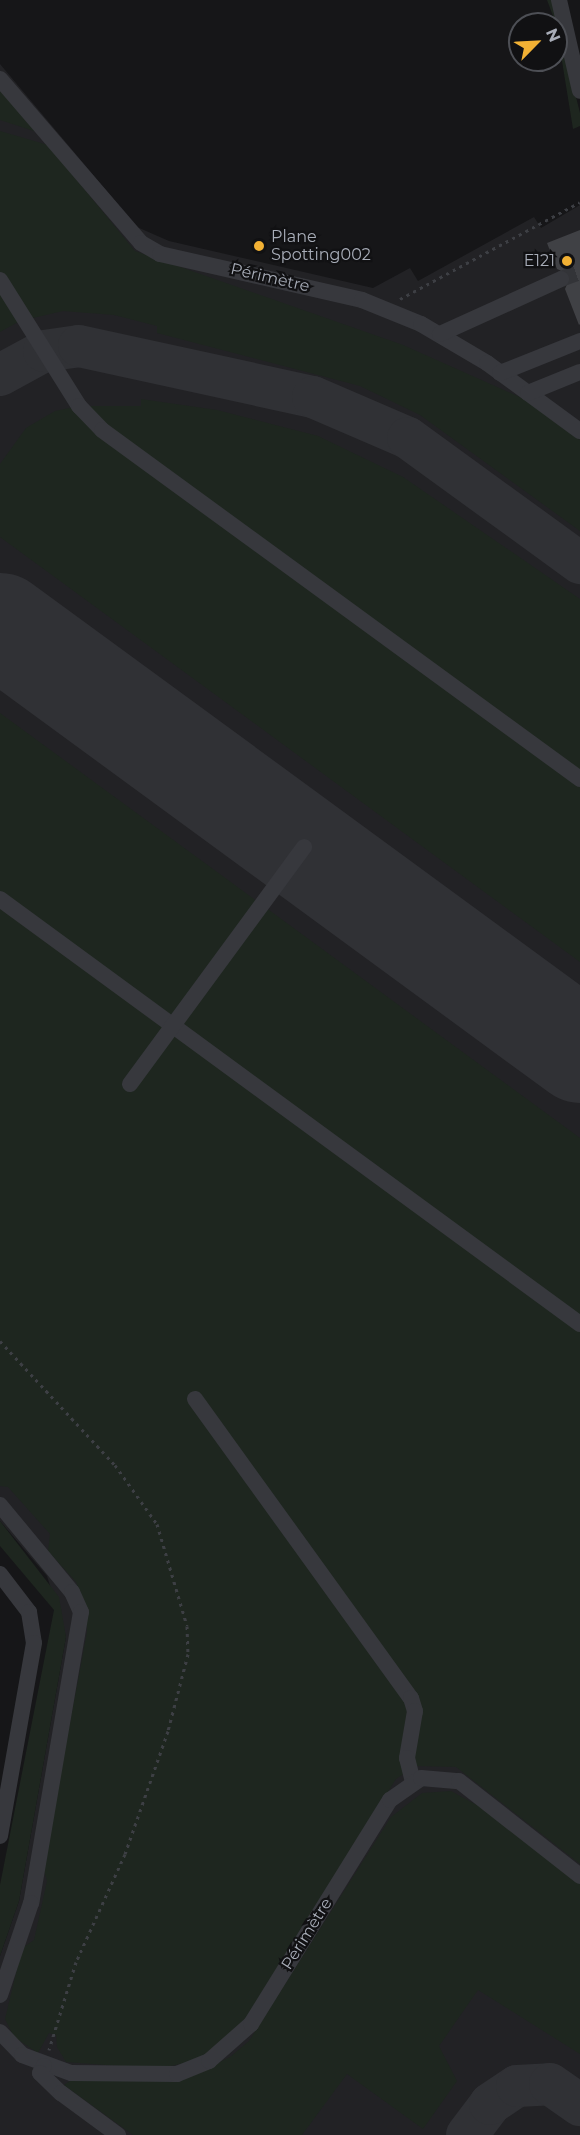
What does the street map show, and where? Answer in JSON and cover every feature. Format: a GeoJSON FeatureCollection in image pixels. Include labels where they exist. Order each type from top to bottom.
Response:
{"type":"FeatureCollection","features":[{"type":"Feature","properties":{"kind":"lane"},"geometry":{"type":"LineString","coordinates":[[559,0],[580,91]]}},
{"type":"Feature","properties":{"kind":"lane","name":"Périmètre"},"geometry":{"type":"LineString","coordinates":[[0,79],[123,225],[150,248],[382,308],[440,334],[500,373],[580,431]]}},
{"type":"Feature","properties":{"kind":"lane"},"geometry":{"type":"LineString","coordinates":[[440,334],[561,279]]}},
{"type":"Feature","properties":{"kind":"lane"},"geometry":{"type":"LineString","coordinates":[[0,280],[79,406],[97,425],[580,779]]}},
{"type":"Feature","properties":{"kind":"lane"},"geometry":{"type":"LineString","coordinates":[[500,373],[580,341]]}},
{"type":"Feature","properties":{"kind":"lane"},"geometry":{"type":"LineString","coordinates":[[528,393],[580,372]]}},
{"type":"Feature","properties":{"kind":"lane"},"geometry":{"type":"LineString","coordinates":[[130,1084],[174,1024],[190,996],[304,847]]}},
{"type":"Feature","properties":{"kind":"lane"},"geometry":{"type":"LineString","coordinates":[[0,899],[174,1024],[580,1324]]}},
{"type":"Feature","properties":{"kind":"lane"},"geometry":{"type":"LineString","coordinates":[[195,1399],[411,1698],[415,1711],[407,1758],[413,1782]]}},
{"type":"Feature","properties":{"kind":"lane"},"geometry":{"type":"LineString","coordinates":[[0,1506],[72,1592],[81,1612],[31,1903],[0,1995]]}},
{"type":"Feature","properties":{"kind":"lane"},"geometry":{"type":"LineString","coordinates":[[0,1574],[29,1612],[34,1643],[0,1836]]}},
{"type":"Feature","properties":{"kind":"lane","name":"Périmètre"},"geometry":{"type":"LineString","coordinates":[[0,2032],[22,2055],[44,2066],[71,2073],[177,2074],[231,2046],[251,2024],[390,1800],[413,1782],[441,1776],[459,1781],[580,1876]]}},
{"type":"Feature","properties":{"kind":"lane"},"geometry":{"type":"LineString","coordinates":[[44,2066],[40,2073],[61,2093],[118,2135]]}},
{"type":"Feature","properties":{"kind":"path"},"geometry":{"type":"LineString","coordinates":[[382,308],[580,202]]}},
{"type":"Feature","properties":{"kind":"path"},"geometry":{"type":"LineString","coordinates":[[0,1341],[115,1465],[157,1524],[187,1626],[186,1665],[168,1731],[125,1854],[76,1962],[44,2066]]}},
{"type":"Feature","properties":{"kind":"shaded area"},"geometry":{"type":"Polygon","coordinates":[[[547,0],[552,0],[555,12],[552,12],[547,0]]]}},
{"type":"Feature","properties":{"kind":"shaded area"},"geometry":{"type":"Polygon","coordinates":[[[0,64],[137,227],[169,241],[373,288],[410,268],[418,281],[534,217],[541,228],[580,205],[580,2135],[0,2135],[0,1956],[19,1901],[66,1637],[47,1576],[0,1521],[0,64]]]}},
{"type":"Feature","properties":{"kind":"shaded area"},"geometry":{"type":"Polygon","coordinates":[[[568,65],[580,113],[580,126],[573,129],[564,72],[568,72],[568,65]]]}},
{"type":"Feature","properties":{"kind":"shaded area"},"geometry":{"type":"Polygon","coordinates":[[[0,88],[37,132],[0,120],[0,88]]]}},
{"type":"Feature","properties":{"kind":"shaded area"},"geometry":{"type":"Polygon","coordinates":[[[0,131],[48,145],[135,251],[403,345],[524,399],[580,440],[580,531],[420,415],[360,386],[157,333],[157,326],[114,315],[63,311],[20,321],[0,332],[0,131]]]}},
{"type":"Feature","properties":{"kind":"shaded area"},"geometry":{"type":"Polygon","coordinates":[[[141,399],[217,410],[318,436],[403,477],[580,599],[580,962],[0,537],[0,464],[26,428],[55,411],[79,406],[141,406],[141,399]]]}},
{"type":"Feature","properties":{"kind":"shaded area"},"geometry":{"type":"Polygon","coordinates":[[[0,713],[580,1138],[580,1864],[456,1767],[416,1766],[396,1779],[246,2018],[204,2058],[159,2069],[66,2062],[57,2047],[56,2035],[49,2033],[38,2053],[14,2037],[5,2019],[22,1948],[34,1940],[47,1881],[43,1867],[87,1632],[86,1605],[76,1582],[48,1551],[50,1534],[8,1487],[0,1486],[0,713]]]}},
{"type":"Feature","properties":{"kind":"shaded area"},"geometry":{"type":"Polygon","coordinates":[[[0,1521],[59,1597],[66,1637],[19,1901],[0,1956],[0,1885],[54,1610],[0,1546],[0,1521]]]}},
{"type":"Feature","properties":{"kind":"shaded area"},"geometry":{"type":"Polygon","coordinates":[[[451,1791],[484,1809],[580,1884],[580,2054],[478,1990],[439,2046],[457,2081],[423,2129],[347,2074],[302,2135],[133,2135],[64,2085],[70,2081],[180,2081],[230,2057],[249,2041],[391,1817],[422,1793],[451,1791]]]}},
{"type":"Feature","properties":{"kind":"building","name":"E121"},"geometry":{"type":"Polygon","coordinates":[[[580,230],[579,325],[565,289],[571,275],[557,269],[547,243],[580,230]]]}},
{"type":"Feature","properties":{"kind":"taxiway"},"geometry":{"type":"LineString","coordinates":[[0,375],[44,351],[79,346],[313,397],[408,438],[580,563]]}},
{"type":"Feature","properties":{"kind":"taxiway"},"geometry":{"type":"LineString","coordinates":[[0,625],[5,629]]}},
{"type":"Feature","properties":{"kind":"taxiway"},"geometry":{"type":"LineString","coordinates":[[467,2135],[490,2104],[517,2086],[550,2084],[580,2105]]}},
{"type":"Feature","properties":{"kind":"runway"},"geometry":{"type":"LineString","coordinates":[[0,625],[580,1050]]}},
{"type":"Feature","properties":{"kind":"tunnel"},"geometry":{"type":"LineString","coordinates":[[561,279],[580,272]]}},
{"type":"Feature","properties":{"kind":"place","name":"Plane Spotting002"},"geometry":{"type":"Point","coordinates":[259,246]}},
{"type":"Feature","properties":{"kind":"place","name":"E121"},"geometry":{"type":"Point","coordinates":[567,261]}}]}
